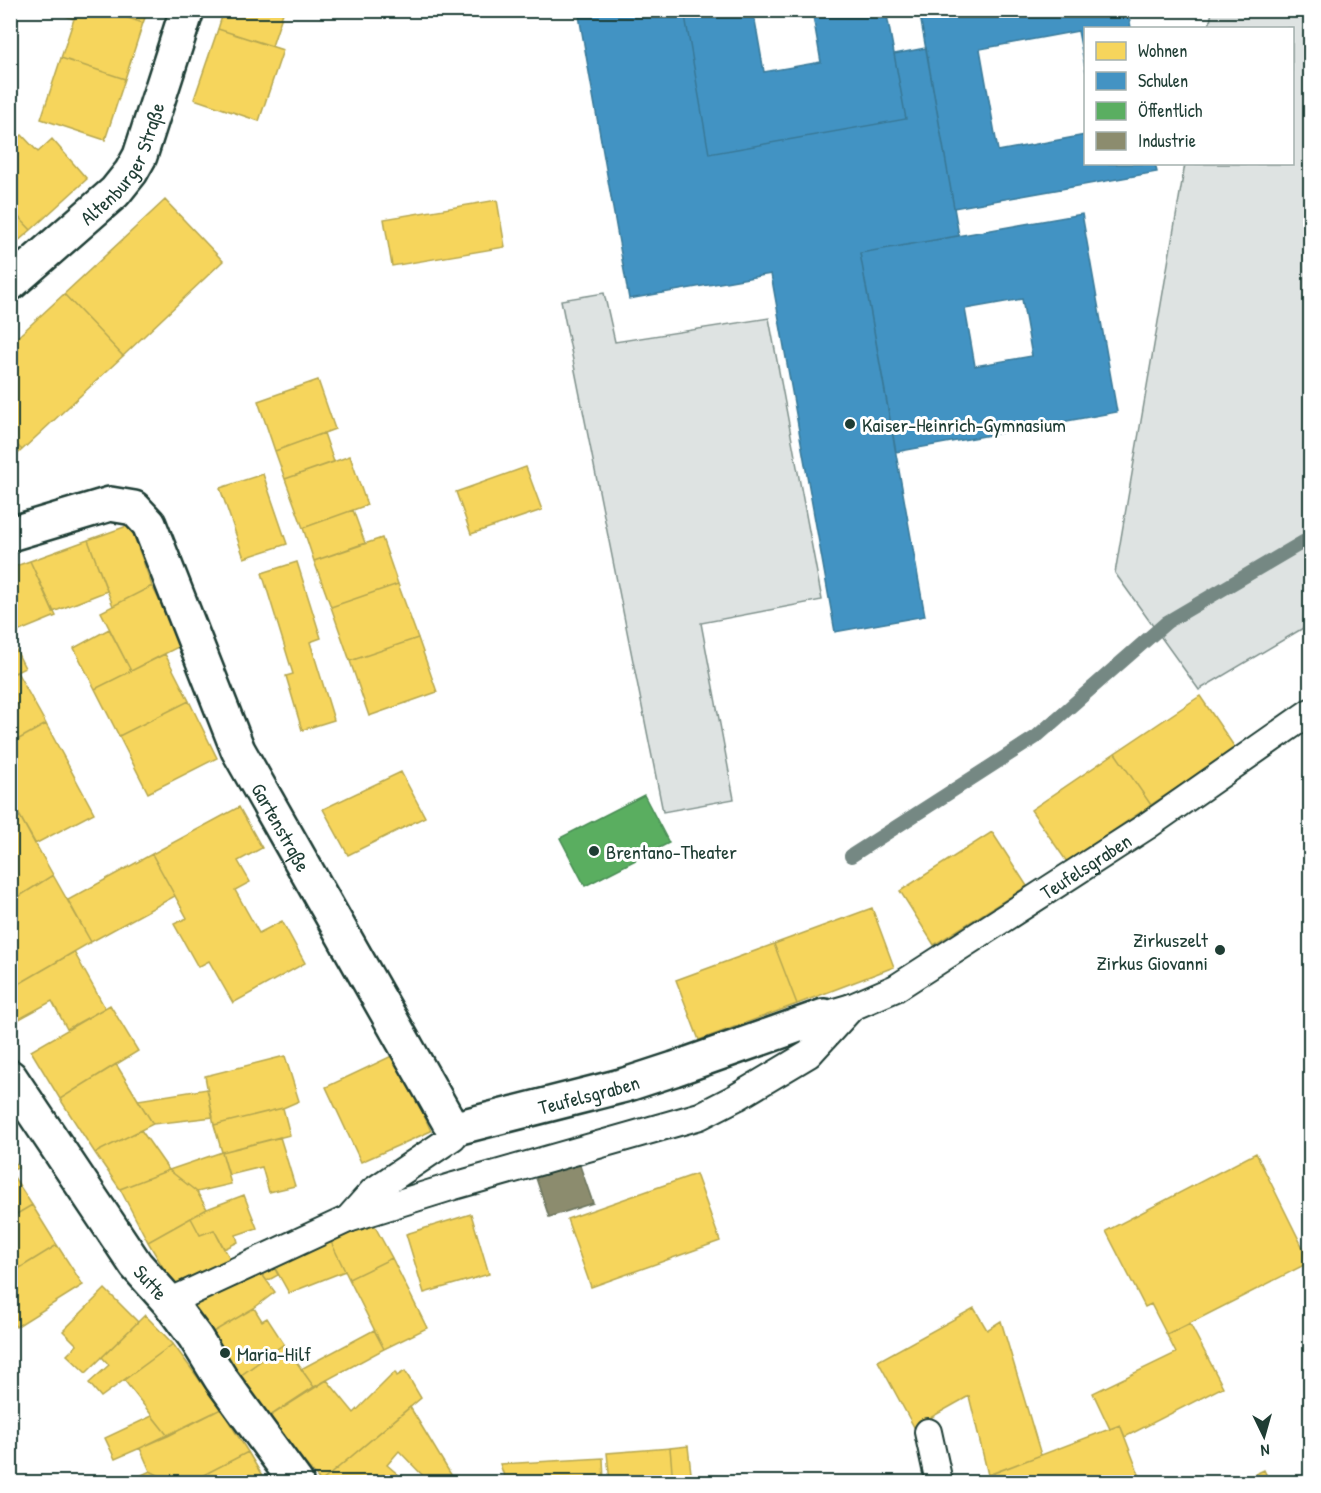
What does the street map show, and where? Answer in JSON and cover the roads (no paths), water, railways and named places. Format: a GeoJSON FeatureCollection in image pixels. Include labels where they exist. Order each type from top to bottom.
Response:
{"type":"FeatureCollection","features":[{"type":"Feature","properties":{"kind":"street","name":"Altenburger Straße"},"geometry":{"type":"LineString","coordinates":[[10,284],[115,192],[131,172],[140,156],[187,10]]}},
{"type":"Feature","properties":{"kind":"street","name":"Gartenstraße"},"geometry":{"type":"LineString","coordinates":[[10,534],[110,504],[134,508],[149,524],[238,750],[449,1122],[460,1128]]}},
{"type":"Feature","properties":{"kind":"street","name":"Teufelsgraben"},"geometry":{"type":"LineString","coordinates":[[460,1128],[645,1079],[838,1011]]}},
{"type":"Feature","properties":{"kind":"street","name":"Sutte"},"geometry":{"type":"LineString","coordinates":[[10,1077],[136,1265],[169,1302],[195,1337],[221,1379],[296,1482]]}},
{"type":"Feature","properties":{"kind":"lane","name":"Teufelsgraben"},"geometry":{"type":"LineString","coordinates":[[169,1302],[348,1219],[454,1186],[700,1116],[737,1097],[809,1054],[838,1011],[896,988],[1147,826],[1311,712]]}},
{"type":"Feature","properties":{"kind":"lane","name":"Teufelsgraben"},"geometry":{"type":"LineString","coordinates":[[348,1219],[373,1191],[453,1137],[460,1128]]}},
{"type":"Feature","properties":{"kind":"lane"},"geometry":{"type":"LineString","coordinates":[[928,1432],[939,1482]]}},
{"type":"Feature","properties":{"kind":"waterway"},"geometry":{"type":"LineString","coordinates":[[851,856],[1036,737],[1167,622],[1310,538]]}},
{"type":"Feature","properties":{"kind":"place","name":"Kaiser-Heinrich-Gymnasium"},"geometry":{"type":"Point","coordinates":[850,424]}},
{"type":"Feature","properties":{"kind":"place","name":"Brentano-Theater"},"geometry":{"type":"Point","coordinates":[594,851]}},
{"type":"Feature","properties":{"kind":"place","name":"Zirkuszelt Zirkus Giovanni"},"geometry":{"type":"Point","coordinates":[1220,950]}},
{"type":"Feature","properties":{"kind":"place","name":"Maria-Hilf"},"geometry":{"type":"Point","coordinates":[225,1353]}}]}
